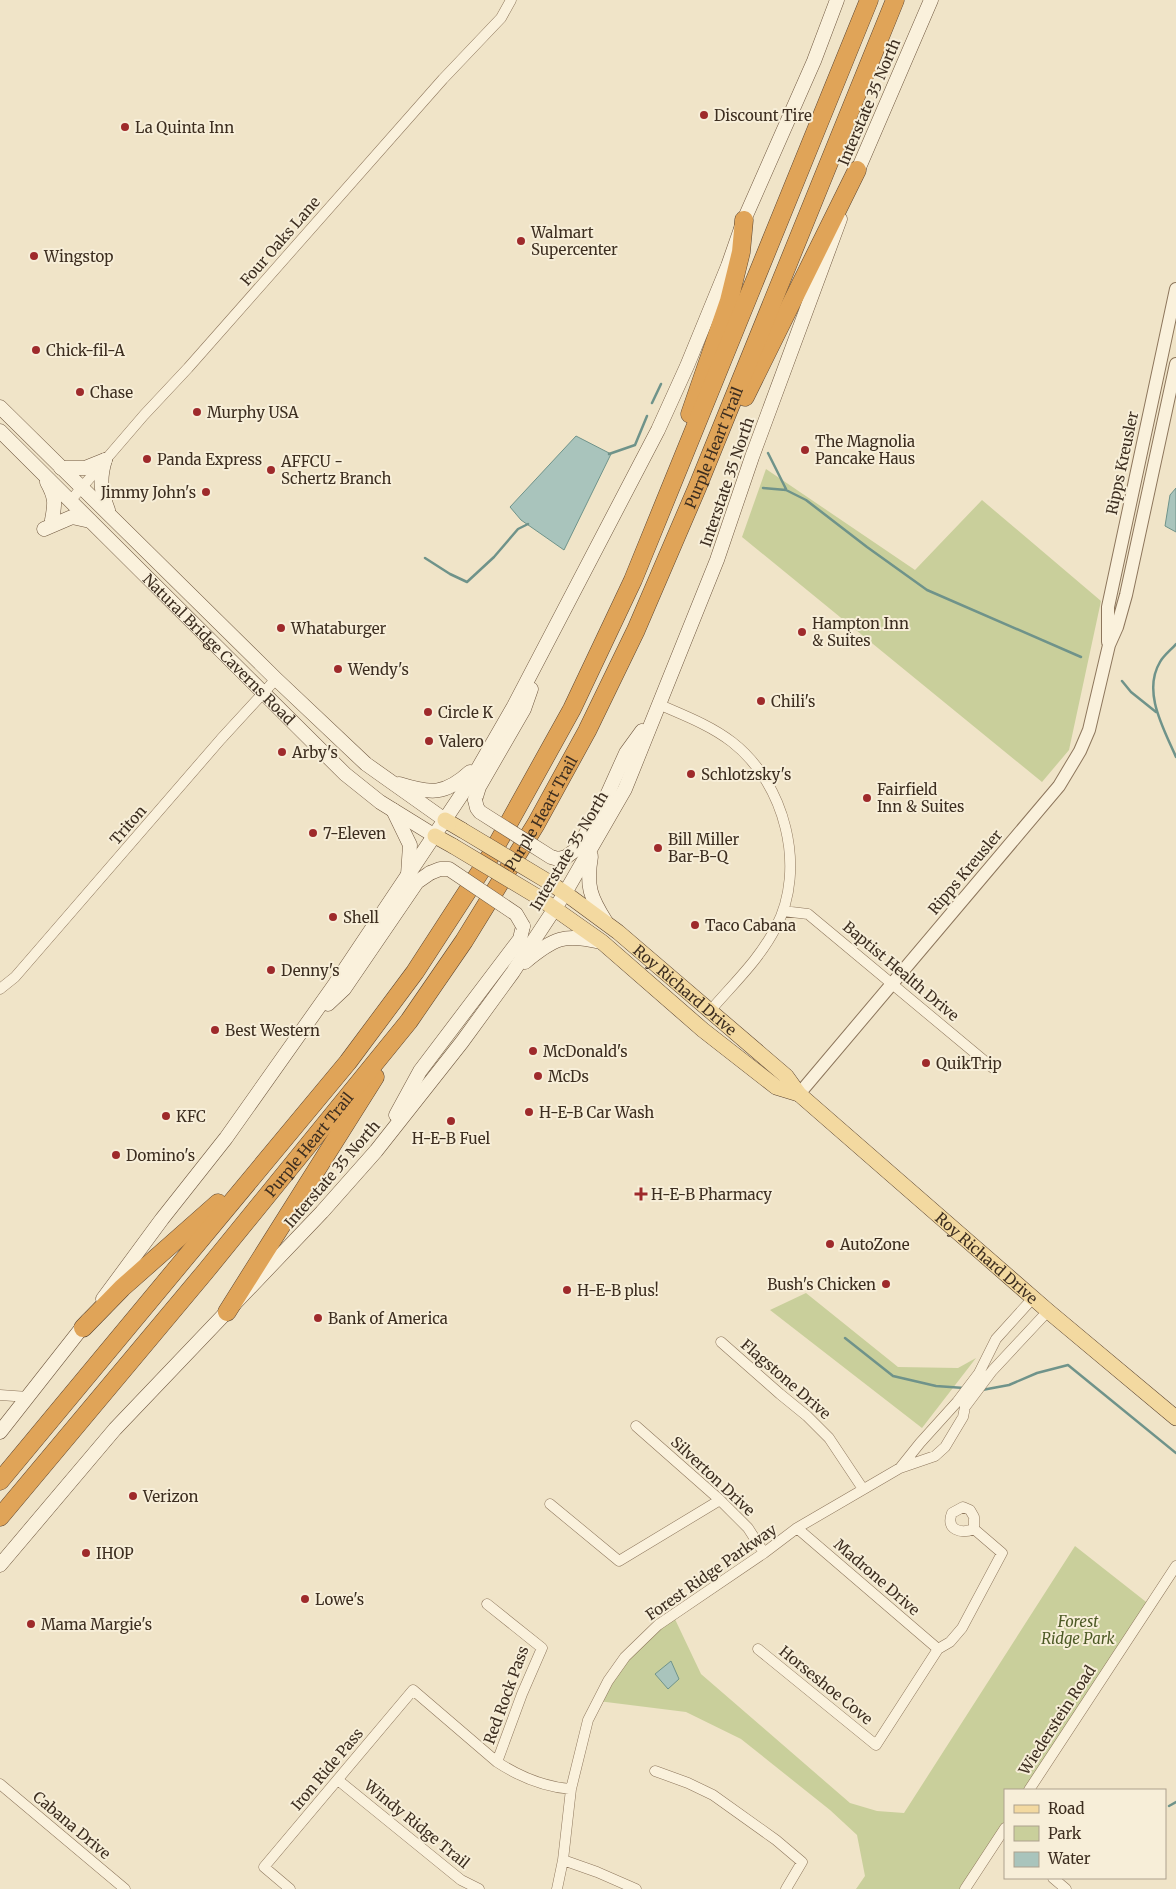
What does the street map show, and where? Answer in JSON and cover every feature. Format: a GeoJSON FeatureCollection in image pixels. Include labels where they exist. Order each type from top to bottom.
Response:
{"type":"FeatureCollection","features":[{"type":"Feature","properties":{"kind":"highway","name":"Purple Heart Trail"},"geometry":{"type":"LineString","coordinates":[[0,1481],[348,1062],[415,972],[491,855],[572,709],[633,580],[869,0]]}},
{"type":"Feature","properties":{"kind":"highway","name":"Purple Heart Trail"},"geometry":{"type":"LineString","coordinates":[[0,1517],[200,1279],[409,1021],[486,905],[536,824],[587,731],[636,630],[696,488],[894,0]]}},
{"type":"Feature","properties":{"kind":"highway"},"geometry":{"type":"LineString","coordinates":[[696,488],[740,406],[857,170]]}},
{"type":"Feature","properties":{"kind":"highway"},"geometry":{"type":"LineString","coordinates":[[668,496],[693,403],[717,340],[729,300],[741,252],[744,220]]}},
{"type":"Feature","properties":{"kind":"highway"},"geometry":{"type":"LineString","coordinates":[[227,1312],[366,1093],[409,1021]]}},
{"type":"Feature","properties":{"kind":"highway"},"geometry":{"type":"LineString","coordinates":[[83,1328],[122,1288],[194,1226],[273,1151]]}},
{"type":"Feature","properties":{"kind":"main road"},"geometry":{"type":"LineString","coordinates":[[0,1432],[83,1328],[162,1219],[226,1138],[408,876],[484,759],[514,706],[658,430],[687,366],[744,220],[814,61],[837,0]]}},
{"type":"Feature","properties":{"kind":"main road","name":"Interstate 35 North"},"geometry":{"type":"LineString","coordinates":[[0,1565],[115,1430],[322,1212],[376,1151],[462,1042],[513,972],[566,893],[625,789],[723,545],[756,448],[831,246],[857,170],[929,5]]}},
{"type":"Feature","properties":{"kind":"main road","name":"Natural Bridge Caverns Road"},"geometry":{"type":"LineString","coordinates":[[0,407],[276,679],[366,764],[384,779],[445,820]]}},
{"type":"Feature","properties":{"kind":"main road","name":"Natural Bridge Caverns Road"},"geometry":{"type":"LineString","coordinates":[[0,432],[71,500],[345,774],[380,802],[538,896]]}},
{"type":"Feature","properties":{"kind":"main road"},"geometry":{"type":"LineString","coordinates":[[62,468],[85,468],[105,460]]}},
{"type":"Feature","properties":{"kind":"main road"},"geometry":{"type":"LineString","coordinates":[[105,460],[100,482],[102,495],[110,516]]}},
{"type":"Feature","properties":{"kind":"main road"},"geometry":{"type":"LineString","coordinates":[[42,473],[54,495],[55,504],[48,525],[72,517],[91,521]]}},
{"type":"Feature","properties":{"kind":"main road"},"geometry":{"type":"LineString","coordinates":[[553,629],[524,709],[478,787],[474,800],[480,812],[551,857],[558,859],[566,857],[578,848],[608,793],[626,753],[655,711]]}},
{"type":"Feature","properties":{"kind":"main road"},"geometry":{"type":"LineString","coordinates":[[384,779],[424,792],[437,791],[449,788],[459,782],[484,759]]}},
{"type":"Feature","properties":{"kind":"main road"},"geometry":{"type":"LineString","coordinates":[[393,809],[410,844],[408,876]]}},
{"type":"Feature","properties":{"kind":"main road","name":"Roy Richard Drive"},"geometry":{"type":"LineString","coordinates":[[445,820],[566,893],[606,923],[786,1076],[799,1094],[1033,1298],[1176,1418]]}},
{"type":"Feature","properties":{"kind":"main road"},"geometry":{"type":"LineString","coordinates":[[592,848],[588,885],[594,903],[606,923]]}},
{"type":"Feature","properties":{"kind":"main road"},"geometry":{"type":"LineString","coordinates":[[305,1026],[344,989],[417,882],[430,873],[440,869],[449,869],[516,914],[523,926],[520,939],[420,1071],[376,1151]]}},
{"type":"Feature","properties":{"kind":"main road","name":"Roy Richard Drive"},"geometry":{"type":"LineString","coordinates":[[538,896],[602,942],[703,1030],[776,1087],[799,1094]]}},
{"type":"Feature","properties":{"kind":"main road"},"geometry":{"type":"LineString","coordinates":[[513,972],[543,947],[554,941],[566,937],[581,937],[602,942]]}},
{"type":"Feature","properties":{"kind":"street","name":"Four Oaks Lane"},"geometry":{"type":"LineString","coordinates":[[71,500],[443,78],[501,18],[511,0]]}},
{"type":"Feature","properties":{"kind":"street","name":"Ripps Kreusler"},"geometry":{"type":"LineString","coordinates":[[1109,645],[1108,607],[1176,289]]}},
{"type":"Feature","properties":{"kind":"street","name":"Ripps Kreusler"},"geometry":{"type":"LineString","coordinates":[[799,1094],[1059,786],[1080,751],[1089,730],[1109,645],[1117,627],[1136,555],[1176,364]]}},
{"type":"Feature","properties":{"kind":"street","name":"Triton"},"geometry":{"type":"LineString","coordinates":[[0,989],[15,977],[276,679]]}},
{"type":"Feature","properties":{"kind":"street"},"geometry":{"type":"LineString","coordinates":[[655,711],[702,723],[731,741],[755,765],[764,778],[785,824],[789,845],[790,877],[783,910],[775,928],[751,964],[710,1011]]}},
{"type":"Feature","properties":{"kind":"street","name":"Baptist Health Drive"},"geometry":{"type":"LineString","coordinates":[[783,910],[808,914],[993,1068]]}},
{"type":"Feature","properties":{"kind":"street","name":"Forest Ridge Parkway"},"geometry":{"type":"LineString","coordinates":[[557,1889],[563,1860],[571,1789],[588,1720],[608,1681],[625,1657],[658,1625],[764,1553],[797,1528],[900,1468],[934,1456],[945,1447],[963,1417],[961,1404],[980,1373],[996,1338],[1033,1298]]}},
{"type":"Feature","properties":{"kind":"street","name":"Forest Ridge Parkway"},"geometry":{"type":"LineString","coordinates":[[900,1468],[920,1442],[961,1404],[1048,1311]]}},
{"type":"Feature","properties":{"kind":"street","name":"Flagstone Drive"},"geometry":{"type":"LineString","coordinates":[[721,1342],[807,1416],[829,1438],[863,1489]]}},
{"type":"Feature","properties":{"kind":"street"},"geometry":{"type":"LineString","coordinates":[[0,1395],[28,1397]]}},
{"type":"Feature","properties":{"kind":"street","name":"Silverton Drive"},"geometry":{"type":"LineString","coordinates":[[636,1426],[720,1500],[748,1528],[764,1553]]}},
{"type":"Feature","properties":{"kind":"street"},"geometry":{"type":"LineString","coordinates":[[550,1504],[619,1561],[720,1500]]}},
{"type":"Feature","properties":{"kind":"street","name":"Madrone Drive"},"geometry":{"type":"LineString","coordinates":[[797,1528],[938,1649]]}},
{"type":"Feature","properties":{"kind":"street"},"geometry":{"type":"LineString","coordinates":[[938,1649],[950,1642],[962,1628],[1002,1553],[974,1529]]}},
{"type":"Feature","properties":{"kind":"street","name":"Wiederstein Road"},"geometry":{"type":"LineString","coordinates":[[1030,1789],[1176,1566]]}},
{"type":"Feature","properties":{"kind":"street","name":"Red Rock Pass"},"geometry":{"type":"LineString","coordinates":[[487,1604],[542,1648],[522,1694],[497,1762]]}},
{"type":"Feature","properties":{"kind":"street","name":"Horseshoe Cove"},"geometry":{"type":"LineString","coordinates":[[758,1648],[876,1745],[938,1649]]}},
{"type":"Feature","properties":{"kind":"street","name":"Iron Ride Pass"},"geometry":{"type":"LineString","coordinates":[[290,1889],[264,1867],[413,1690],[497,1762]]}},
{"type":"Feature","properties":{"kind":"street"},"geometry":{"type":"LineString","coordinates":[[497,1762],[511,1771],[536,1782],[558,1788],[571,1789]]}},
{"type":"Feature","properties":{"kind":"street"},"geometry":{"type":"LineString","coordinates":[[655,1771],[698,1788],[728,1805],[776,1840],[802,1862],[786,1889]]}},
{"type":"Feature","properties":{"kind":"street","name":"Windy Ridge Trail"},"geometry":{"type":"LineString","coordinates":[[338,1780],[462,1880],[479,1889]]}},
{"type":"Feature","properties":{"kind":"street","name":"Cabana Drive"},"geometry":{"type":"LineString","coordinates":[[0,1784],[125,1889]]}},
{"type":"Feature","properties":{"kind":"street"},"geometry":{"type":"LineString","coordinates":[[964,1889],[1003,1833]]}},
{"type":"Feature","properties":{"kind":"street"},"geometry":{"type":"LineString","coordinates":[[563,1860],[636,1889]]}},
{"type":"Feature","properties":{"kind":"street"},"geometry":{"type":"LineString","coordinates":[[1054,1879],[1066,1889]]}},
{"type":"Feature","properties":{"kind":"green space"},"geometry":{"type":"Polygon","coordinates":[[[766,469],[915,570],[982,500],[1101,601],[1069,750],[1042,782],[742,537],[766,469]]]}},
{"type":"Feature","properties":{"kind":"green space"},"geometry":{"type":"Polygon","coordinates":[[[806,1293],[898,1367],[958,1368],[976,1358],[922,1428],[770,1310],[806,1293]]]}},
{"type":"Feature","properties":{"kind":"green space","name":"Forest Ridge Park"},"geometry":{"type":"Polygon","coordinates":[[[1075,1546],[1150,1605],[1030,1789],[1004,1789],[1004,1829],[964,1889],[856,1889],[865,1876],[857,1835],[830,1810],[741,1739],[686,1712],[598,1701],[608,1681],[673,1615],[701,1674],[850,1803],[877,1811],[904,1813],[1075,1546]]]}},
{"type":"Feature","properties":{"kind":"water"},"geometry":{"type":"Polygon","coordinates":[[[576,436],[611,454],[564,550],[521,520],[510,507],[576,436]]]}},
{"type":"Feature","properties":{"kind":"water"},"geometry":{"type":"Polygon","coordinates":[[[1176,488],[1176,532],[1165,526],[1170,495],[1176,488]]]}},
{"type":"Feature","properties":{"kind":"water"},"geometry":{"type":"Polygon","coordinates":[[[671,1661],[679,1679],[668,1689],[655,1674],[671,1661]]]}},
{"type":"Feature","properties":{"kind":"waterway"},"geometry":{"type":"LineString","coordinates":[[652,403],[661,384]]}},
{"type":"Feature","properties":{"kind":"waterway"},"geometry":{"type":"LineString","coordinates":[[609,454],[635,445],[647,416]]}},
{"type":"Feature","properties":{"kind":"waterway"},"geometry":{"type":"LineString","coordinates":[[768,453],[786,489]]}},
{"type":"Feature","properties":{"kind":"waterway"},"geometry":{"type":"LineString","coordinates":[[763,488],[786,490],[806,500],[927,590],[1081,657]]}},
{"type":"Feature","properties":{"kind":"waterway"},"geometry":{"type":"LineString","coordinates":[[425,558],[467,582],[494,557],[518,529],[528,524]]}},
{"type":"Feature","properties":{"kind":"waterway"},"geometry":{"type":"LineString","coordinates":[[1176,644],[1160,662],[1153,686],[1154,698],[1161,723],[1176,757]]}},
{"type":"Feature","properties":{"kind":"waterway"},"geometry":{"type":"LineString","coordinates":[[1122,681],[1131,692],[1156,712]]}},
{"type":"Feature","properties":{"kind":"waterway"},"geometry":{"type":"LineString","coordinates":[[845,1338],[893,1376],[936,1386],[964,1388]]}},
{"type":"Feature","properties":{"kind":"waterway"},"geometry":{"type":"LineString","coordinates":[[982,1390],[1009,1385],[1037,1373],[1068,1365],[1176,1453]]}},
{"type":"Feature","properties":{"kind":"waterway"},"geometry":{"type":"LineString","coordinates":[[1169,1806],[1176,1802]]}},
{"type":"Feature","properties":{"kind":"place","name":"Discount Tire"},"geometry":{"type":"Point","coordinates":[704,115]}},
{"type":"Feature","properties":{"kind":"place","name":"La Quinta Inn"},"geometry":{"type":"Point","coordinates":[125,127]}},
{"type":"Feature","properties":{"kind":"place","name":"Walmart Supercenter"},"geometry":{"type":"Point","coordinates":[521,241]}},
{"type":"Feature","properties":{"kind":"place","name":"Wingstop"},"geometry":{"type":"Point","coordinates":[34,256]}},
{"type":"Feature","properties":{"kind":"place","name":"Chick-fil-A"},"geometry":{"type":"Point","coordinates":[36,350]}},
{"type":"Feature","properties":{"kind":"place","name":"Chase"},"geometry":{"type":"Point","coordinates":[80,392]}},
{"type":"Feature","properties":{"kind":"place","name":"Murphy USA"},"geometry":{"type":"Point","coordinates":[197,412]}},
{"type":"Feature","properties":{"kind":"place","name":"The Magnolia Pancake Haus"},"geometry":{"type":"Point","coordinates":[805,450]}},
{"type":"Feature","properties":{"kind":"place","name":"Panda Express"},"geometry":{"type":"Point","coordinates":[147,459]}},
{"type":"Feature","properties":{"kind":"place","name":"AFFCU - Schertz Branch"},"geometry":{"type":"Point","coordinates":[271,470]}},
{"type":"Feature","properties":{"kind":"place","name":"Jimmy John's"},"geometry":{"type":"Point","coordinates":[206,492]}},
{"type":"Feature","properties":{"kind":"place","name":"Whataburger"},"geometry":{"type":"Point","coordinates":[281,628]}},
{"type":"Feature","properties":{"kind":"place","name":"Hampton Inn & Suites"},"geometry":{"type":"Point","coordinates":[802,632]}},
{"type":"Feature","properties":{"kind":"place","name":"Wendy's"},"geometry":{"type":"Point","coordinates":[338,669]}},
{"type":"Feature","properties":{"kind":"place","name":"Chili's"},"geometry":{"type":"Point","coordinates":[761,701]}},
{"type":"Feature","properties":{"kind":"place","name":"Circle K"},"geometry":{"type":"Point","coordinates":[428,712]}},
{"type":"Feature","properties":{"kind":"place","name":"Valero"},"geometry":{"type":"Point","coordinates":[429,741]}},
{"type":"Feature","properties":{"kind":"place","name":"Arby's"},"geometry":{"type":"Point","coordinates":[282,752]}},
{"type":"Feature","properties":{"kind":"place","name":"Schlotzsky's"},"geometry":{"type":"Point","coordinates":[691,774]}},
{"type":"Feature","properties":{"kind":"place","name":"Fairfield Inn & Suites"},"geometry":{"type":"Point","coordinates":[867,798]}},
{"type":"Feature","properties":{"kind":"place","name":"7-Eleven"},"geometry":{"type":"Point","coordinates":[313,833]}},
{"type":"Feature","properties":{"kind":"place","name":"Bill Miller Bar-B-Q"},"geometry":{"type":"Point","coordinates":[658,848]}},
{"type":"Feature","properties":{"kind":"place","name":"Shell"},"geometry":{"type":"Point","coordinates":[333,917]}},
{"type":"Feature","properties":{"kind":"place","name":"Taco Cabana"},"geometry":{"type":"Point","coordinates":[695,925]}},
{"type":"Feature","properties":{"kind":"place","name":"Denny's"},"geometry":{"type":"Point","coordinates":[271,970]}},
{"type":"Feature","properties":{"kind":"place","name":"Best Western"},"geometry":{"type":"Point","coordinates":[215,1030]}},
{"type":"Feature","properties":{"kind":"place","name":"McDonald's"},"geometry":{"type":"Point","coordinates":[533,1051]}},
{"type":"Feature","properties":{"kind":"place","name":"QuikTrip"},"geometry":{"type":"Point","coordinates":[926,1063]}},
{"type":"Feature","properties":{"kind":"place","name":"McDs"},"geometry":{"type":"Point","coordinates":[538,1076]}},
{"type":"Feature","properties":{"kind":"place","name":"H-E-B Car Wash"},"geometry":{"type":"Point","coordinates":[529,1112]}},
{"type":"Feature","properties":{"kind":"place","name":"KFC"},"geometry":{"type":"Point","coordinates":[166,1116]}},
{"type":"Feature","properties":{"kind":"place","name":"H-E-B Fuel"},"geometry":{"type":"Point","coordinates":[451,1121]}},
{"type":"Feature","properties":{"kind":"place","name":"Domino's"},"geometry":{"type":"Point","coordinates":[116,1155]}},
{"type":"Feature","properties":{"kind":"place","name":"H-E-B Pharmacy"},"geometry":{"type":"Point","coordinates":[641,1194]}},
{"type":"Feature","properties":{"kind":"place","name":"AutoZone"},"geometry":{"type":"Point","coordinates":[830,1244]}},
{"type":"Feature","properties":{"kind":"place","name":"Bush's Chicken"},"geometry":{"type":"Point","coordinates":[886,1284]}},
{"type":"Feature","properties":{"kind":"place","name":"H-E-B plus!"},"geometry":{"type":"Point","coordinates":[567,1290]}},
{"type":"Feature","properties":{"kind":"place","name":"Bank of America"},"geometry":{"type":"Point","coordinates":[318,1318]}},
{"type":"Feature","properties":{"kind":"place","name":"Verizon"},"geometry":{"type":"Point","coordinates":[133,1496]}},
{"type":"Feature","properties":{"kind":"place","name":"IHOP"},"geometry":{"type":"Point","coordinates":[86,1553]}},
{"type":"Feature","properties":{"kind":"place","name":"Lowe's"},"geometry":{"type":"Point","coordinates":[305,1599]}},
{"type":"Feature","properties":{"kind":"place","name":"Mama Margie's"},"geometry":{"type":"Point","coordinates":[31,1624]}}]}
